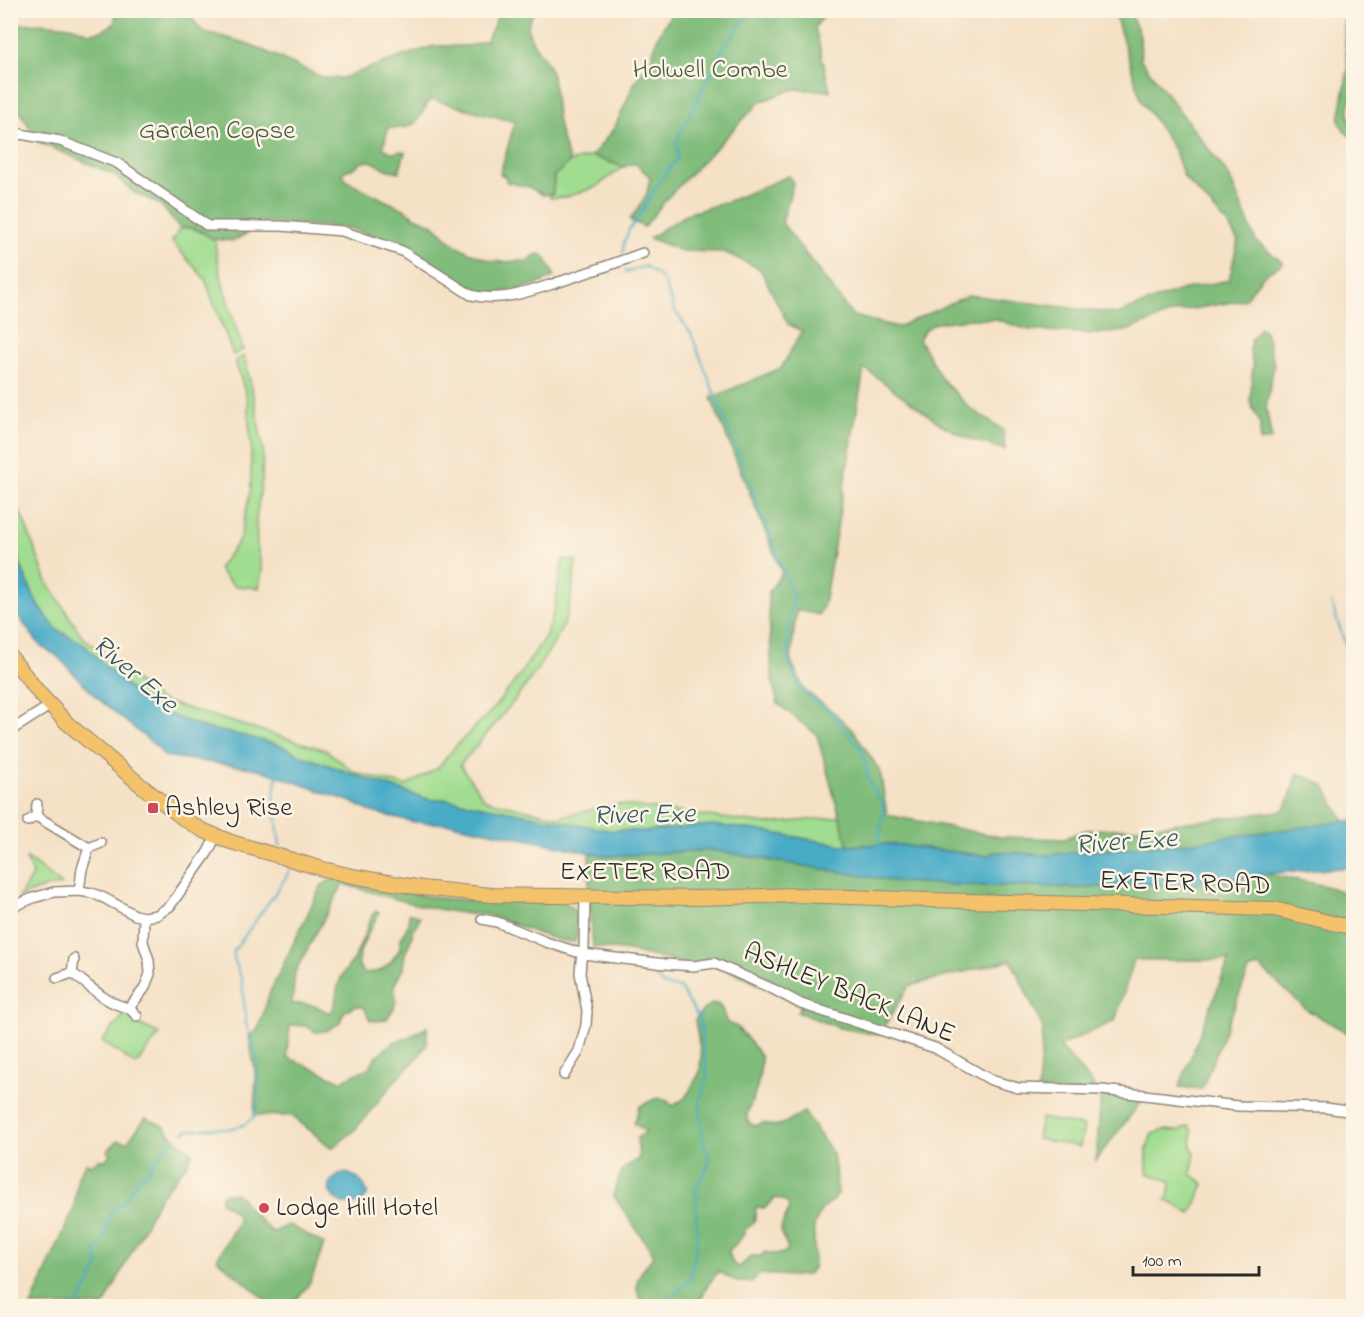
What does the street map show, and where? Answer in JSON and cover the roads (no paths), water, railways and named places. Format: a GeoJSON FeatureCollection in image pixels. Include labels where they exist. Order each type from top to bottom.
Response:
{"type":"FeatureCollection","features":[{"type":"Feature","properties":{"kind":"main road","name":"EXETER ROAD"},"geometry":{"type":"LineString","coordinates":[[10,656],[67,723],[169,808],[202,830],[323,869],[379,881],[491,895],[699,898],[797,895],[1254,908],[1274,909],[1353,928]]}},
{"type":"Feature","properties":{"kind":"street"},"geometry":{"type":"LineString","coordinates":[[10,136],[20,134],[60,141],[117,163],[208,226],[281,226],[342,231],[402,251],[471,295],[481,298],[498,298],[541,289],[643,253]]}},
{"type":"Feature","properties":{"kind":"street"},"geometry":{"type":"LineString","coordinates":[[10,731],[51,705]]}},
{"type":"Feature","properties":{"kind":"street"},"geometry":{"type":"LineString","coordinates":[[37,804],[32,818],[89,848]]}},
{"type":"Feature","properties":{"kind":"street"},"geometry":{"type":"LineString","coordinates":[[10,908],[54,892],[79,891],[104,898],[135,915],[144,917],[157,915],[170,906],[208,852],[216,836]]}},
{"type":"Feature","properties":{"kind":"street"},"geometry":{"type":"LineString","coordinates":[[79,891],[82,869],[89,848],[101,843]]}},
{"type":"Feature","properties":{"kind":"street"},"geometry":{"type":"LineString","coordinates":[[564,1075],[579,1051],[586,1025],[587,1011],[580,973],[584,948],[585,896]]}},
{"type":"Feature","properties":{"kind":"street"},"geometry":{"type":"LineString","coordinates":[[129,1008],[144,988],[150,974],[142,934],[144,917]]}},
{"type":"Feature","properties":{"kind":"street"},"geometry":{"type":"LineString","coordinates":[[482,919],[497,922],[583,954]]}},
{"type":"Feature","properties":{"kind":"street","name":"ASHLEY BACK LANE"},"geometry":{"type":"LineString","coordinates":[[583,954],[694,966],[714,963],[801,1004],[935,1048],[991,1080],[1018,1088],[1102,1090],[1238,1106],[1326,1108],[1353,1112]]}},
{"type":"Feature","properties":{"kind":"street"},"geometry":{"type":"LineString","coordinates":[[72,973],[74,959]]}},
{"type":"Feature","properties":{"kind":"street"},"geometry":{"type":"LineString","coordinates":[[72,973],[108,1001],[129,1008],[137,1016]]}},
{"type":"Feature","properties":{"kind":"street"},"geometry":{"type":"LineString","coordinates":[[57,978],[72,973]]}},
{"type":"Feature","properties":{"kind":"water"},"geometry":{"type":"Polygon","coordinates":[[[10,538],[36,602],[57,630],[81,642],[135,694],[160,711],[205,728],[282,746],[300,755],[430,800],[445,799],[608,830],[647,831],[712,825],[848,846],[891,844],[987,856],[993,852],[1049,855],[1171,845],[1353,820],[1353,867],[1266,874],[1183,885],[1133,884],[1088,888],[899,882],[712,850],[606,856],[452,824],[415,822],[371,812],[351,802],[258,769],[164,756],[158,748],[96,697],[56,655],[41,647],[10,606],[10,538]]]}},
{"type":"Feature","properties":{"kind":"water"},"geometry":{"type":"Polygon","coordinates":[[[342,1173],[354,1176],[364,1186],[368,1194],[362,1202],[344,1203],[331,1194],[330,1183],[342,1173]]]}},
{"type":"Feature","properties":{"kind":"waterway"},"geometry":{"type":"LineString","coordinates":[[623,253],[624,242],[629,230],[659,182],[678,157],[676,142],[722,50],[752,10]]}},
{"type":"Feature","properties":{"kind":"waterway"},"geometry":{"type":"LineString","coordinates":[[625,270],[628,272],[645,266],[660,277],[675,311],[691,333],[793,596],[787,651],[789,662],[799,685],[812,700],[831,713],[863,751],[869,782],[884,807],[878,847]]}},
{"type":"Feature","properties":{"kind":"waterway"},"geometry":{"type":"LineString","coordinates":[[1331,602],[1354,669]]}},
{"type":"Feature","properties":{"kind":"waterway"},"geometry":{"type":"LineString","coordinates":[[277,775],[274,795],[280,847]]}},
{"type":"Feature","properties":{"kind":"waterway"},"geometry":{"type":"LineString","coordinates":[[258,1096],[257,1056],[246,1024],[242,981],[234,958],[234,951],[290,869]]}},
{"type":"Feature","properties":{"kind":"waterway"},"geometry":{"type":"LineString","coordinates":[[652,973],[663,985],[680,988],[700,1020],[707,1077],[700,1101],[703,1141],[710,1161],[696,1189],[697,1243],[690,1279],[663,1306]]}},
{"type":"Feature","properties":{"kind":"waterway"},"geometry":{"type":"LineString","coordinates":[[184,1133],[187,1130],[227,1129],[244,1125],[254,1117],[258,1103]]}},
{"type":"Feature","properties":{"kind":"waterway"},"geometry":{"type":"LineString","coordinates":[[77,1306],[99,1266],[95,1252],[106,1238],[111,1213],[125,1200],[139,1178],[149,1170],[159,1155],[176,1139]]}},
{"type":"Feature","properties":{"kind":"place","name":"Ashley Rise"},"geometry":{"type":"Point","coordinates":[153,808]}},
{"type":"Feature","properties":{"kind":"place","name":"Lodge Hill Hotel"},"geometry":{"type":"Point","coordinates":[264,1208]}},
{"type":"Feature","properties":{"kind":"park label","name":"Holwell Combe"},"geometry":{"type":"Point","coordinates":[710,70]}},
{"type":"Feature","properties":{"kind":"park label","name":"Garden Copse"},"geometry":{"type":"Point","coordinates":[217,131]}},
{"type":"Feature","properties":{"kind":"water label","name":"River Exe"},"geometry":{"type":"Point","coordinates":[134,675]}},
{"type":"Feature","properties":{"kind":"water label","name":"River Exe"},"geometry":{"type":"Point","coordinates":[644,816]}},
{"type":"Feature","properties":{"kind":"water label","name":"River Exe"},"geometry":{"type":"Point","coordinates":[1126,843]}}]}
